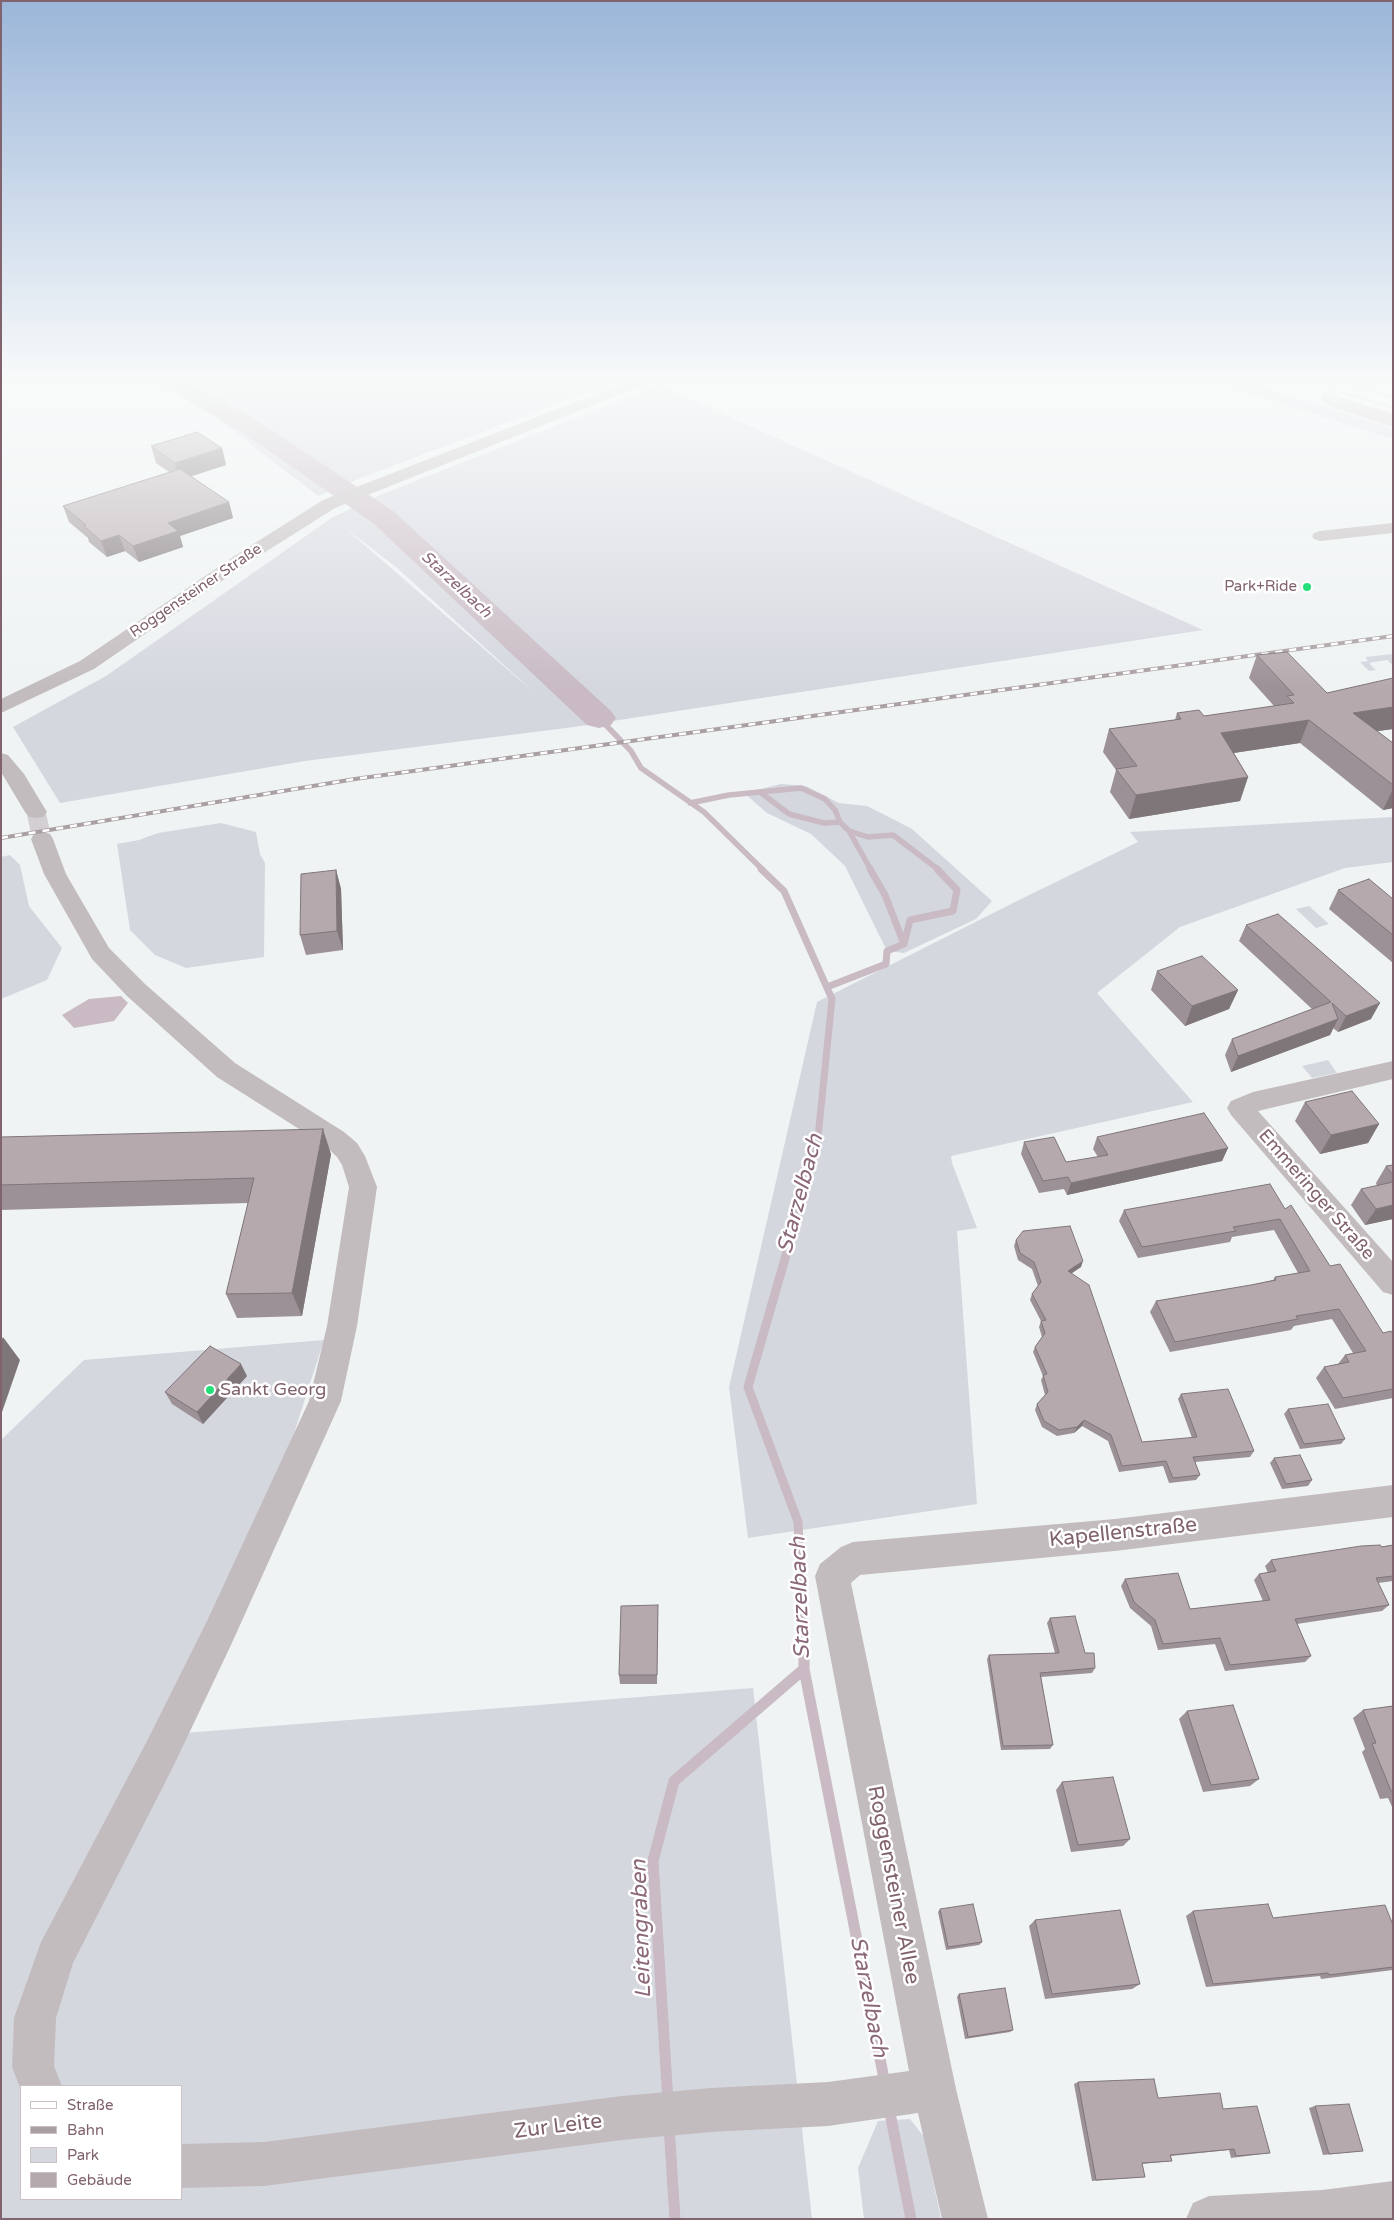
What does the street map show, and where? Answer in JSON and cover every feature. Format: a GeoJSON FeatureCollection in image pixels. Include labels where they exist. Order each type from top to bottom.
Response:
{"type":"FeatureCollection","features":[{"type":"Feature","properties":{"kind":"street","name":"Roggensteiner Straße"},"geometry":{"type":"LineString","coordinates":[[1,707],[87,665],[242,558],[329,504],[378,484]]}},
{"type":"Feature","properties":{"kind":"street"},"geometry":{"type":"LineString","coordinates":[[1320,536],[1393,528]]}},
{"type":"Feature","properties":{"kind":"street"},"geometry":{"type":"LineString","coordinates":[[1,759],[14,774],[36,812]]}},
{"type":"Feature","properties":{"kind":"street"},"geometry":{"type":"LineString","coordinates":[[41,2085],[33,2067],[35,2018],[55,1956],[160,1754],[230,1608],[325,1401],[342,1326],[363,1187],[355,1163],[347,1150],[335,1139],[226,1070],[136,990],[100,953],[55,874],[42,839]]}},
{"type":"Feature","properties":{"kind":"street","name":"Emmeringer Straße"},"geometry":{"type":"LineString","coordinates":[[1393,1070],[1254,1102],[1240,1108],[1393,1283]]}},
{"type":"Feature","properties":{"kind":"street","name":"Kapellenstraße"},"geometry":{"type":"LineString","coordinates":[[853,1559],[1114,1535],[1393,1501]]}},
{"type":"Feature","properties":{"kind":"street","name":"Roggensteiner Allee"},"geometry":{"type":"LineString","coordinates":[[853,1559],[832,1576],[924,2091],[965,2219]]}},
{"type":"Feature","properties":{"kind":"street","name":"Zur Leite"},"geometry":{"type":"LineString","coordinates":[[182,2166],[264,2164],[622,2118],[711,2110],[828,2104],[924,2091]]}},
{"type":"Feature","properties":{"kind":"street"},"geometry":{"type":"LineString","coordinates":[[1208,2219],[1322,2213],[1393,2203]]}},
{"type":"Feature","properties":{"kind":"green space"},"geometry":{"type":"Polygon","coordinates":[[[302,484],[347,484],[318,496],[302,484]]]}},
{"type":"Feature","properties":{"kind":"green space"},"geometry":{"type":"Polygon","coordinates":[[[409,484],[878,484],[1203,630],[574,727],[305,761],[60,803],[13,727],[106,676],[333,517],[409,484]],[[345,528],[537,695],[396,567],[345,528]]]}},
{"type":"Feature","properties":{"kind":"green space"},"geometry":{"type":"Polygon","coordinates":[[[1393,654],[1393,665],[1387,660],[1369,663],[1376,670],[1369,671],[1360,662],[1368,661],[1365,657],[1393,654]]]}},
{"type":"Feature","properties":{"kind":"green space"},"geometry":{"type":"Polygon","coordinates":[[[781,784],[806,786],[839,803],[867,806],[912,829],[992,901],[976,919],[904,953],[887,951],[845,866],[811,834],[767,813],[744,793],[781,784]]]}},
{"type":"Feature","properties":{"kind":"green space"},"geometry":{"type":"Polygon","coordinates":[[[1393,817],[1393,862],[1345,868],[1180,927],[1097,993],[1193,1102],[951,1156],[977,1228],[957,1231],[977,1504],[748,1538],[729,1387],[817,1002],[1138,842],[1130,832],[1393,817]]]}},
{"type":"Feature","properties":{"kind":"green space"},"geometry":{"type":"Polygon","coordinates":[[[221,823],[256,832],[260,854],[265,863],[264,957],[186,968],[155,955],[130,930],[117,844],[139,840],[158,833],[221,823]]]}},
{"type":"Feature","properties":{"kind":"green space"},"geometry":{"type":"Polygon","coordinates":[[[10,855],[20,865],[29,906],[62,948],[47,980],[1,999],[1,857],[10,855]]]}},
{"type":"Feature","properties":{"kind":"green space"},"geometry":{"type":"Polygon","coordinates":[[[1309,906],[1329,924],[1316,928],[1296,909],[1309,906]]]}},
{"type":"Feature","properties":{"kind":"green space"},"geometry":{"type":"Polygon","coordinates":[[[1328,1060],[1337,1073],[1312,1078],[1302,1066],[1328,1060]]]}},
{"type":"Feature","properties":{"kind":"green space"},"geometry":{"type":"Polygon","coordinates":[[[324,1340],[270,1508],[159,1735],[753,1688],[812,2219],[1,2219],[1,1440],[84,1360],[324,1340]]]}},
{"type":"Feature","properties":{"kind":"green space"},"geometry":{"type":"Polygon","coordinates":[[[910,2119],[924,2137],[941,2219],[864,2219],[858,2168],[878,2121],[910,2119]]]}},
{"type":"Feature","properties":{"kind":"shaded area"},"geometry":{"type":"Polygon","coordinates":[[[121,996],[128,1003],[114,1021],[74,1028],[62,1015],[89,999],[121,996]]]}},
{"type":"Feature","properties":{"kind":"building"},"geometry":{"type":"Polygon","coordinates":[[[134,484],[202,484],[229,502],[168,523],[178,531],[133,546],[119,535],[101,541],[84,526],[86,525],[63,506],[134,484]]]}},
{"type":"Feature","properties":{"kind":"building"},"geometry":{"type":"Polygon","coordinates":[[[1287,652],[1327,693],[1393,678],[1393,707],[1353,713],[1393,743],[1393,785],[1309,720],[1221,733],[1248,777],[1136,795],[1116,769],[1137,766],[1109,729],[1181,719],[1177,713],[1199,710],[1204,716],[1294,703],[1287,696],[1294,695],[1257,655],[1287,652]]]}},
{"type":"Feature","properties":{"kind":"building"},"geometry":{"type":"Polygon","coordinates":[[[336,870],[337,931],[300,935],[301,874],[336,870]]]}},
{"type":"Feature","properties":{"kind":"building"},"geometry":{"type":"Polygon","coordinates":[[[1369,879],[1393,899],[1393,935],[1338,890],[1369,879]]]}},
{"type":"Feature","properties":{"kind":"building"},"geometry":{"type":"Polygon","coordinates":[[[1278,914],[1380,1003],[1346,1016],[1332,1003],[1338,1019],[1238,1056],[1232,1039],[1331,1002],[1246,925],[1278,914]]]}},
{"type":"Feature","properties":{"kind":"building"},"geometry":{"type":"Polygon","coordinates":[[[1202,956],[1238,990],[1192,1006],[1157,971],[1202,956]]]}},
{"type":"Feature","properties":{"kind":"building"},"geometry":{"type":"Polygon","coordinates":[[[1352,1091],[1379,1124],[1331,1135],[1305,1102],[1352,1091]]]}},
{"type":"Feature","properties":{"kind":"building"},"geometry":{"type":"Polygon","coordinates":[[[1204,1113],[1228,1148],[1071,1183],[1068,1177],[1043,1181],[1024,1142],[1054,1137],[1066,1162],[1108,1155],[1097,1137],[1204,1113]]]}},
{"type":"Feature","properties":{"kind":"building"},"geometry":{"type":"Polygon","coordinates":[[[323,1129],[292,1293],[226,1294],[254,1178],[1,1185],[1,1137],[323,1129]]]}},
{"type":"Feature","properties":{"kind":"building"},"geometry":{"type":"Polygon","coordinates":[[[1393,1165],[1393,1175],[1386,1166],[1393,1165]]]}},
{"type":"Feature","properties":{"kind":"building"},"geometry":{"type":"Polygon","coordinates":[[[1393,1182],[1393,1205],[1376,1209],[1361,1189],[1393,1182]]]}},
{"type":"Feature","properties":{"kind":"building"},"geometry":{"type":"Polygon","coordinates":[[[1270,1184],[1285,1209],[1291,1205],[1330,1266],[1340,1264],[1383,1333],[1391,1331],[1393,1334],[1393,1389],[1343,1398],[1324,1367],[1349,1362],[1345,1355],[1366,1351],[1339,1309],[1296,1316],[1298,1319],[1175,1342],[1156,1301],[1251,1285],[1276,1280],[1275,1277],[1310,1271],[1280,1219],[1233,1227],[1236,1231],[1142,1247],[1124,1210],[1270,1184]]]}},
{"type":"Feature","properties":{"kind":"building"},"geometry":{"type":"Polygon","coordinates":[[[1070,1226],[1083,1261],[1068,1271],[1089,1285],[1142,1442],[1197,1437],[1181,1394],[1228,1389],[1254,1451],[1193,1457],[1200,1475],[1173,1478],[1166,1461],[1122,1466],[1111,1435],[1084,1420],[1077,1427],[1059,1430],[1044,1421],[1037,1404],[1048,1392],[1043,1375],[1047,1374],[1035,1347],[1045,1333],[1041,1321],[1046,1320],[1032,1294],[1041,1282],[1034,1262],[1020,1253],[1016,1240],[1023,1231],[1070,1226]]]}},
{"type":"Feature","properties":{"kind":"building"},"geometry":{"type":"Polygon","coordinates":[[[210,1346],[241,1364],[197,1412],[165,1392],[210,1346]]]}},
{"type":"Feature","properties":{"kind":"building"},"geometry":{"type":"Polygon","coordinates":[[[1328,1404],[1345,1439],[1304,1444],[1288,1409],[1328,1404]]]}},
{"type":"Feature","properties":{"kind":"building"},"geometry":{"type":"Polygon","coordinates":[[[1300,1455],[1312,1480],[1286,1484],[1274,1458],[1300,1455]]]}},
{"type":"Feature","properties":{"kind":"building"},"geometry":{"type":"Polygon","coordinates":[[[1380,1545],[1382,1547],[1393,1545],[1393,1576],[1376,1578],[1389,1605],[1295,1619],[1311,1656],[1230,1665],[1220,1638],[1163,1644],[1155,1620],[1134,1602],[1125,1579],[1178,1573],[1190,1609],[1270,1600],[1259,1574],[1276,1571],[1271,1560],[1361,1546],[1380,1545]]]}},
{"type":"Feature","properties":{"kind":"building"},"geometry":{"type":"Polygon","coordinates":[[[658,1605],[657,1675],[619,1675],[621,1606],[658,1605]]]}},
{"type":"Feature","properties":{"kind":"building"},"geometry":{"type":"Polygon","coordinates":[[[1075,1616],[1085,1653],[1094,1653],[1095,1668],[1040,1673],[1053,1745],[1003,1746],[989,1655],[1059,1653],[1050,1618],[1075,1616]]]}},
{"type":"Feature","properties":{"kind":"building"},"geometry":{"type":"Polygon","coordinates":[[[1233,1705],[1259,1779],[1211,1785],[1187,1711],[1233,1705]]]}},
{"type":"Feature","properties":{"kind":"building"},"geometry":{"type":"Polygon","coordinates":[[[1393,1706],[1393,1791],[1391,1791],[1372,1744],[1376,1743],[1363,1710],[1393,1706]]]}},
{"type":"Feature","properties":{"kind":"building"},"geometry":{"type":"Polygon","coordinates":[[[1113,1777],[1130,1839],[1078,1845],[1062,1782],[1113,1777]]]}},
{"type":"Feature","properties":{"kind":"building"},"geometry":{"type":"Polygon","coordinates":[[[973,1904],[982,1942],[948,1947],[940,1909],[973,1904]]]}},
{"type":"Feature","properties":{"kind":"building"},"geometry":{"type":"Polygon","coordinates":[[[1268,1904],[1273,1918],[1385,1905],[1393,1925],[1393,1967],[1329,1975],[1328,1973],[1213,1984],[1193,1911],[1268,1904]]]}},
{"type":"Feature","properties":{"kind":"building"},"geometry":{"type":"Polygon","coordinates":[[[1120,1910],[1140,1984],[1052,1994],[1035,1920],[1120,1910]]]}},
{"type":"Feature","properties":{"kind":"building"},"geometry":{"type":"Polygon","coordinates":[[[1005,1988],[1013,2030],[968,2037],[959,1994],[1005,1988]]]}},
{"type":"Feature","properties":{"kind":"building"},"geometry":{"type":"Polygon","coordinates":[[[1154,2079],[1158,2098],[1220,2093],[1223,2109],[1257,2106],[1270,2153],[1236,2156],[1234,2149],[1170,2155],[1172,2161],[1142,2163],[1145,2177],[1096,2180],[1078,2082],[1154,2079]]]}},
{"type":"Feature","properties":{"kind":"building"},"geometry":{"type":"Polygon","coordinates":[[[1349,2104],[1363,2151],[1329,2154],[1315,2106],[1349,2104]]]}},
{"type":"Feature","properties":{"kind":"waterway","name":"Starzelbach"},"geometry":{"type":"LineString","coordinates":[[334,484],[383,517],[599,718]]}},
{"type":"Feature","properties":{"kind":"waterway","name":"Starzelbach"},"geometry":{"type":"LineString","coordinates":[[599,718],[631,751],[641,768],[691,803]]}},
{"type":"Feature","properties":{"kind":"waterway","name":"Starzelbach"},"geometry":{"type":"LineString","coordinates":[[691,803],[729,795],[801,788],[825,799],[835,810],[840,822]]}},
{"type":"Feature","properties":{"kind":"waterway","name":"Starzelbach"},"geometry":{"type":"LineString","coordinates":[[760,792],[789,814],[824,823],[840,822]]}},
{"type":"Feature","properties":{"kind":"waterway","name":"Starzelbach"},"geometry":{"type":"LineString","coordinates":[[691,803],[704,812],[763,870]]}},
{"type":"Feature","properties":{"kind":"waterway","name":"Starzelbach"},"geometry":{"type":"LineString","coordinates":[[840,822],[849,831]]}},
{"type":"Feature","properties":{"kind":"waterway","name":"Starzelbach"},"geometry":{"type":"LineString","coordinates":[[849,831],[868,837],[893,835],[939,870]]}},
{"type":"Feature","properties":{"kind":"waterway","name":"Starzelbach"},"geometry":{"type":"LineString","coordinates":[[849,831],[871,870]]}},
{"type":"Feature","properties":{"kind":"waterway","name":"Starzelbach"},"geometry":{"type":"LineString","coordinates":[[761,869],[784,891],[832,999],[817,1147],[797,1218]]}},
{"type":"Feature","properties":{"kind":"waterway","name":"Starzelbach"},"geometry":{"type":"LineString","coordinates":[[870,869],[885,895],[904,944]]}},
{"type":"Feature","properties":{"kind":"waterway","name":"Starzelbach"},"geometry":{"type":"LineString","coordinates":[[904,944],[910,920],[953,911],[957,890],[937,869]]}},
{"type":"Feature","properties":{"kind":"waterway","name":"Starzelbach"},"geometry":{"type":"LineString","coordinates":[[827,987],[886,964],[887,951],[904,944]]}},
{"type":"Feature","properties":{"kind":"waterway","name":"Starzelbach"},"geometry":{"type":"LineString","coordinates":[[797,1217],[748,1387],[798,1522],[804,1660]]}},
{"type":"Feature","properties":{"kind":"waterway","name":"Starzelbach"},"geometry":{"type":"LineString","coordinates":[[804,1660],[804,1669]]}},
{"type":"Feature","properties":{"kind":"waterway","name":"Leitengraben"},"geometry":{"type":"LineString","coordinates":[[668,2102],[653,1861],[674,1781],[804,1669]]}},
{"type":"Feature","properties":{"kind":"waterway","name":"Starzelbach"},"geometry":{"type":"LineString","coordinates":[[804,1669],[885,2084]]}},
{"type":"Feature","properties":{"kind":"waterway","name":"Starzelbach"},"geometry":{"type":"LineString","coordinates":[[889,2108],[911,2219]]}},
{"type":"Feature","properties":{"kind":"waterway","name":"Leitengraben"},"geometry":{"type":"LineString","coordinates":[[669,2126],[675,2219]]}},
{"type":"Feature","properties":{"kind":"tunnel"},"geometry":{"type":"LineString","coordinates":[[36,812],[42,839]]}},
{"type":"Feature","properties":{"kind":"railway"},"geometry":{"type":"LineString","coordinates":[[1,838],[355,779],[1393,636]]}},
{"type":"Feature","properties":{"kind":"place","name":"Park+Ride"},"geometry":{"type":"Point","coordinates":[1307,587]}},
{"type":"Feature","properties":{"kind":"place","name":"Sankt Georg"},"geometry":{"type":"Point","coordinates":[210,1390]}}]}
